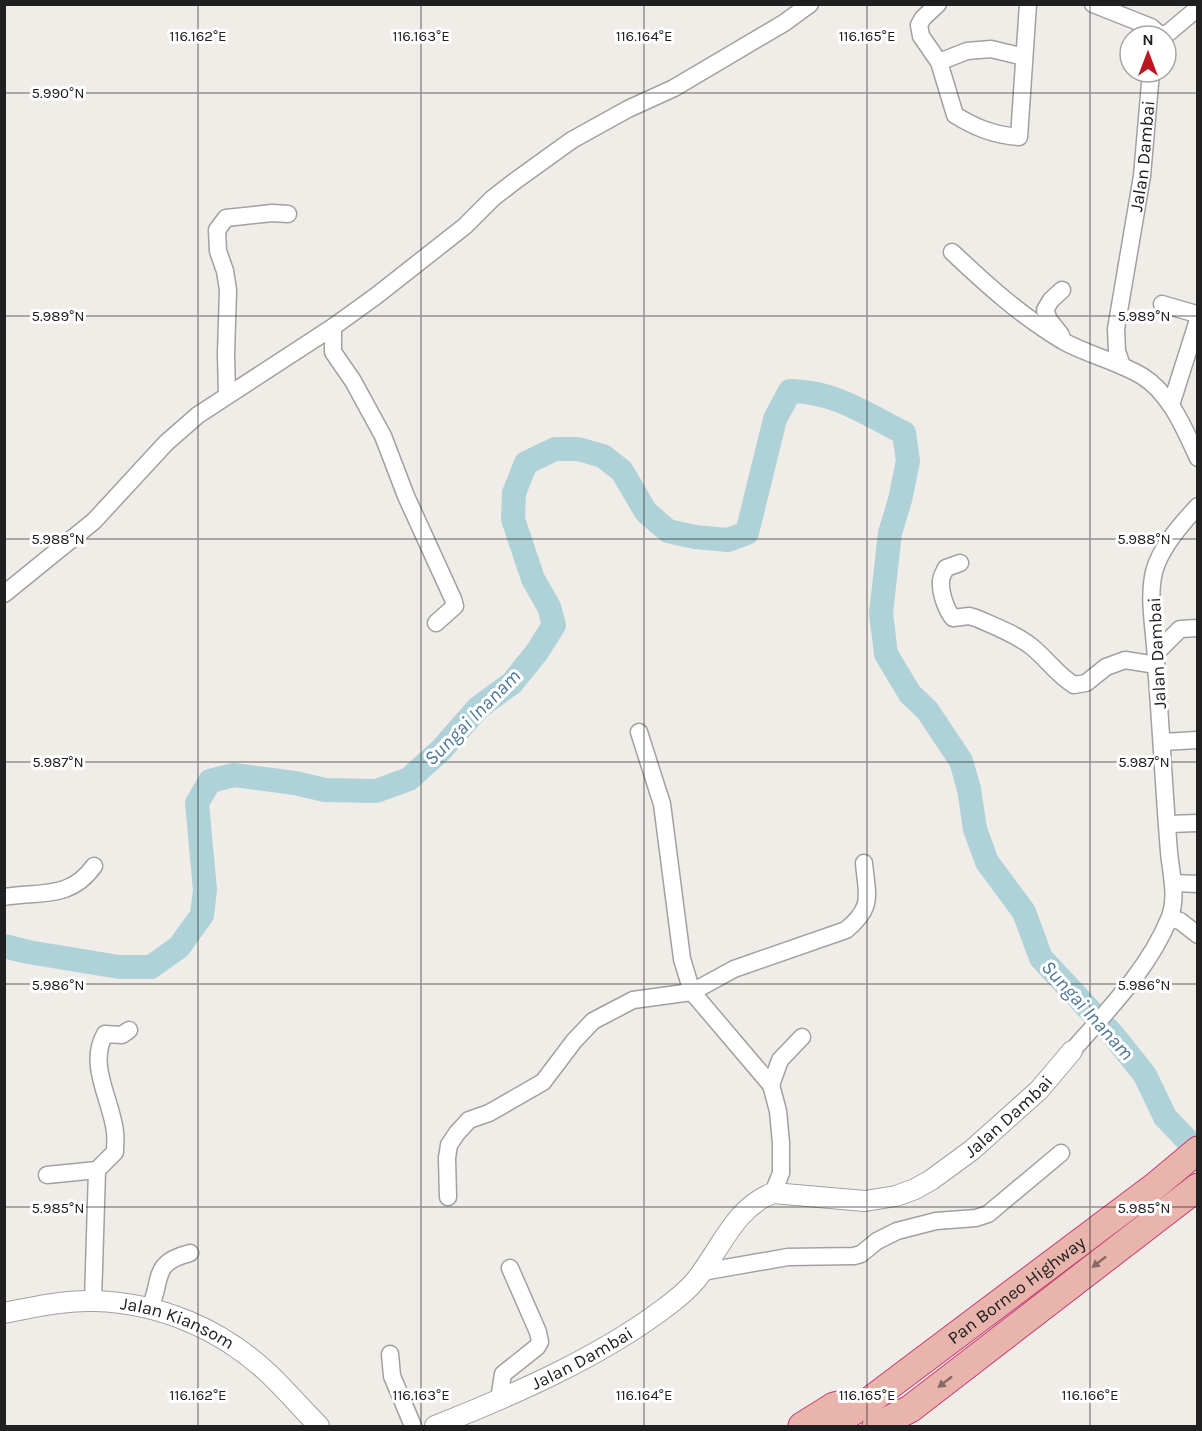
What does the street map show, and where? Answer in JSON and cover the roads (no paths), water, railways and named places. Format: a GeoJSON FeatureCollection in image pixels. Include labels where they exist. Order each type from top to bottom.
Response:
{"type":"FeatureCollection","features":[{"type":"Feature","properties":{"kind":"highway","name":"Pan Borneo Highway"},"geometry":{"type":"LineString","coordinates":[[885,1413],[1197,1150]]}},
{"type":"Feature","properties":{"kind":"highway","name":"Pan Borneo Highway"},"geometry":{"type":"LineString","coordinates":[[831,1426],[885,1413],[1172,1207],[1197,1186]]}},
{"type":"Feature","properties":{"kind":"highway"},"geometry":{"type":"LineString","coordinates":[[802,1426],[834,1407],[885,1413]]}},
{"type":"Feature","properties":{"kind":"street"},"geometry":{"type":"LineString","coordinates":[[4,594],[94,520],[166,443],[198,415],[333,327],[465,226],[493,198],[515,181],[572,140],[674,88],[784,23],[810,4]]}},
{"type":"Feature","properties":{"kind":"street"},"geometry":{"type":"LineString","coordinates":[[938,4],[919,25],[921,36],[939,62],[955,115],[974,127],[998,136],[1019,137],[1028,4]]}},
{"type":"Feature","properties":{"kind":"street"},"geometry":{"type":"LineString","coordinates":[[1093,4],[1143,24]]}},
{"type":"Feature","properties":{"kind":"street"},"geometry":{"type":"LineString","coordinates":[[1178,24],[1197,8]]}},
{"type":"Feature","properties":{"kind":"street"},"geometry":{"type":"LineString","coordinates":[[939,62],[967,51],[991,49],[1024,57]]}},
{"type":"Feature","properties":{"kind":"street","name":"Jalan Dambai"},"geometry":{"type":"LineString","coordinates":[[1122,366],[1116,328],[1142,176],[1150,84]]}},
{"type":"Feature","properties":{"kind":"street"},"geometry":{"type":"LineString","coordinates":[[227,395],[228,290],[217,230],[226,218],[272,213],[288,214]]}},
{"type":"Feature","properties":{"kind":"street"},"geometry":{"type":"LineString","coordinates":[[952,252],[1004,301],[1064,341],[1144,377],[1171,405],[1197,459]]}},
{"type":"Feature","properties":{"kind":"street"},"geometry":{"type":"LineString","coordinates":[[1062,290],[1045,310],[1049,320],[1059,330],[1064,341]]}},
{"type":"Feature","properties":{"kind":"street"},"geometry":{"type":"LineString","coordinates":[[1162,304],[1197,318],[1171,405]]}},
{"type":"Feature","properties":{"kind":"street"},"geometry":{"type":"LineString","coordinates":[[333,327],[333,352],[353,381],[383,436],[406,496],[453,598],[455,606],[436,623]]}},
{"type":"Feature","properties":{"kind":"street","name":"Jalan Dambai"},"geometry":{"type":"LineString","coordinates":[[435,1426],[538,1382],[632,1330],[662,1310],[702,1272],[733,1226],[759,1198],[773,1193],[865,1201],[915,1190],[931,1180],[972,1150],[1038,1090],[1123,992],[1145,962],[1170,918],[1173,904],[1174,883],[1169,852],[1169,824],[1152,617],[1154,571],[1163,551],[1183,521],[1197,506]]}},
{"type":"Feature","properties":{"kind":"street"},"geometry":{"type":"LineString","coordinates":[[960,563],[946,568],[940,580],[942,592],[953,618],[969,616],[976,618],[1029,644],[1048,661],[1061,677],[1074,685],[1086,683],[1106,667],[1125,660],[1156,659],[1180,629],[1197,628]]}},
{"type":"Feature","properties":{"kind":"street"},"geometry":{"type":"LineString","coordinates":[[639,732],[662,804],[682,959],[692,992],[771,1085],[781,1143],[781,1173],[773,1193]]}},
{"type":"Feature","properties":{"kind":"street"},"geometry":{"type":"LineString","coordinates":[[1163,742],[1197,740]]}},
{"type":"Feature","properties":{"kind":"street"},"geometry":{"type":"LineString","coordinates":[[1169,824],[1197,823]]}},
{"type":"Feature","properties":{"kind":"street"},"geometry":{"type":"LineString","coordinates":[[448,1197],[446,1172],[449,1145],[457,1133],[470,1120],[489,1113],[543,1082],[574,1041],[593,1021],[633,1000],[692,992],[734,969],[846,930],[867,908],[864,863]]}},
{"type":"Feature","properties":{"kind":"street"},"geometry":{"type":"LineString","coordinates":[[4,897],[50,894],[67,888],[87,876],[94,866]]}},
{"type":"Feature","properties":{"kind":"street"},"geometry":{"type":"LineString","coordinates":[[1174,883],[1197,884]]}},
{"type":"Feature","properties":{"kind":"street"},"geometry":{"type":"LineString","coordinates":[[1170,918],[1180,921],[1197,935]]}},
{"type":"Feature","properties":{"kind":"street"},"geometry":{"type":"LineString","coordinates":[[47,1175],[97,1170],[115,1152],[115,1132],[99,1071],[100,1042],[105,1034],[122,1035],[129,1030]]}},
{"type":"Feature","properties":{"kind":"street"},"geometry":{"type":"LineString","coordinates":[[771,1085],[780,1060],[802,1038]]}},
{"type":"Feature","properties":{"kind":"street"},"geometry":{"type":"LineString","coordinates":[[702,1272],[788,1257],[854,1256],[897,1231],[936,1221],[976,1218],[997,1208],[1061,1153]]}},
{"type":"Feature","properties":{"kind":"street"},"geometry":{"type":"LineString","coordinates":[[93,1301],[97,1170]]}},
{"type":"Feature","properties":{"kind":"street"},"geometry":{"type":"LineString","coordinates":[[150,1308],[156,1294],[161,1268],[171,1259],[190,1253]]}},
{"type":"Feature","properties":{"kind":"street"},"geometry":{"type":"LineString","coordinates":[[499,1399],[503,1374],[537,1347],[540,1342],[538,1332],[510,1268]]}},
{"type":"Feature","properties":{"kind":"street","name":"Jalan Kiansom"},"geometry":{"type":"LineString","coordinates":[[4,1313],[93,1301],[150,1308],[192,1322],[218,1335],[268,1373],[319,1426]]}},
{"type":"Feature","properties":{"kind":"street"},"geometry":{"type":"LineString","coordinates":[[390,1354],[392,1376],[413,1426]]}},
{"type":"Feature","properties":{"kind":"waterway","name":"Sungai Inanam"},"geometry":{"type":"LineString","coordinates":[[4,946],[119,967],[151,967],[179,947],[202,915],[205,890],[197,803],[210,781],[234,775],[295,783],[325,790],[376,791],[409,779],[441,750],[478,708],[512,683],[537,652],[554,625],[549,607],[533,579],[513,519],[514,493],[526,463],[555,449],[578,449],[603,456],[622,471],[646,512],[668,531],[695,537],[728,540],[747,533],[775,419],[790,391],[806,392],[835,399],[904,433],[908,461],[890,533],[881,613],[886,654],[910,694],[927,710],[961,761],[969,789],[975,829],[987,862],[1024,912],[1041,958],[1113,1035],[1145,1075],[1165,1117],[1186,1139],[1198,1157]]}}]}
